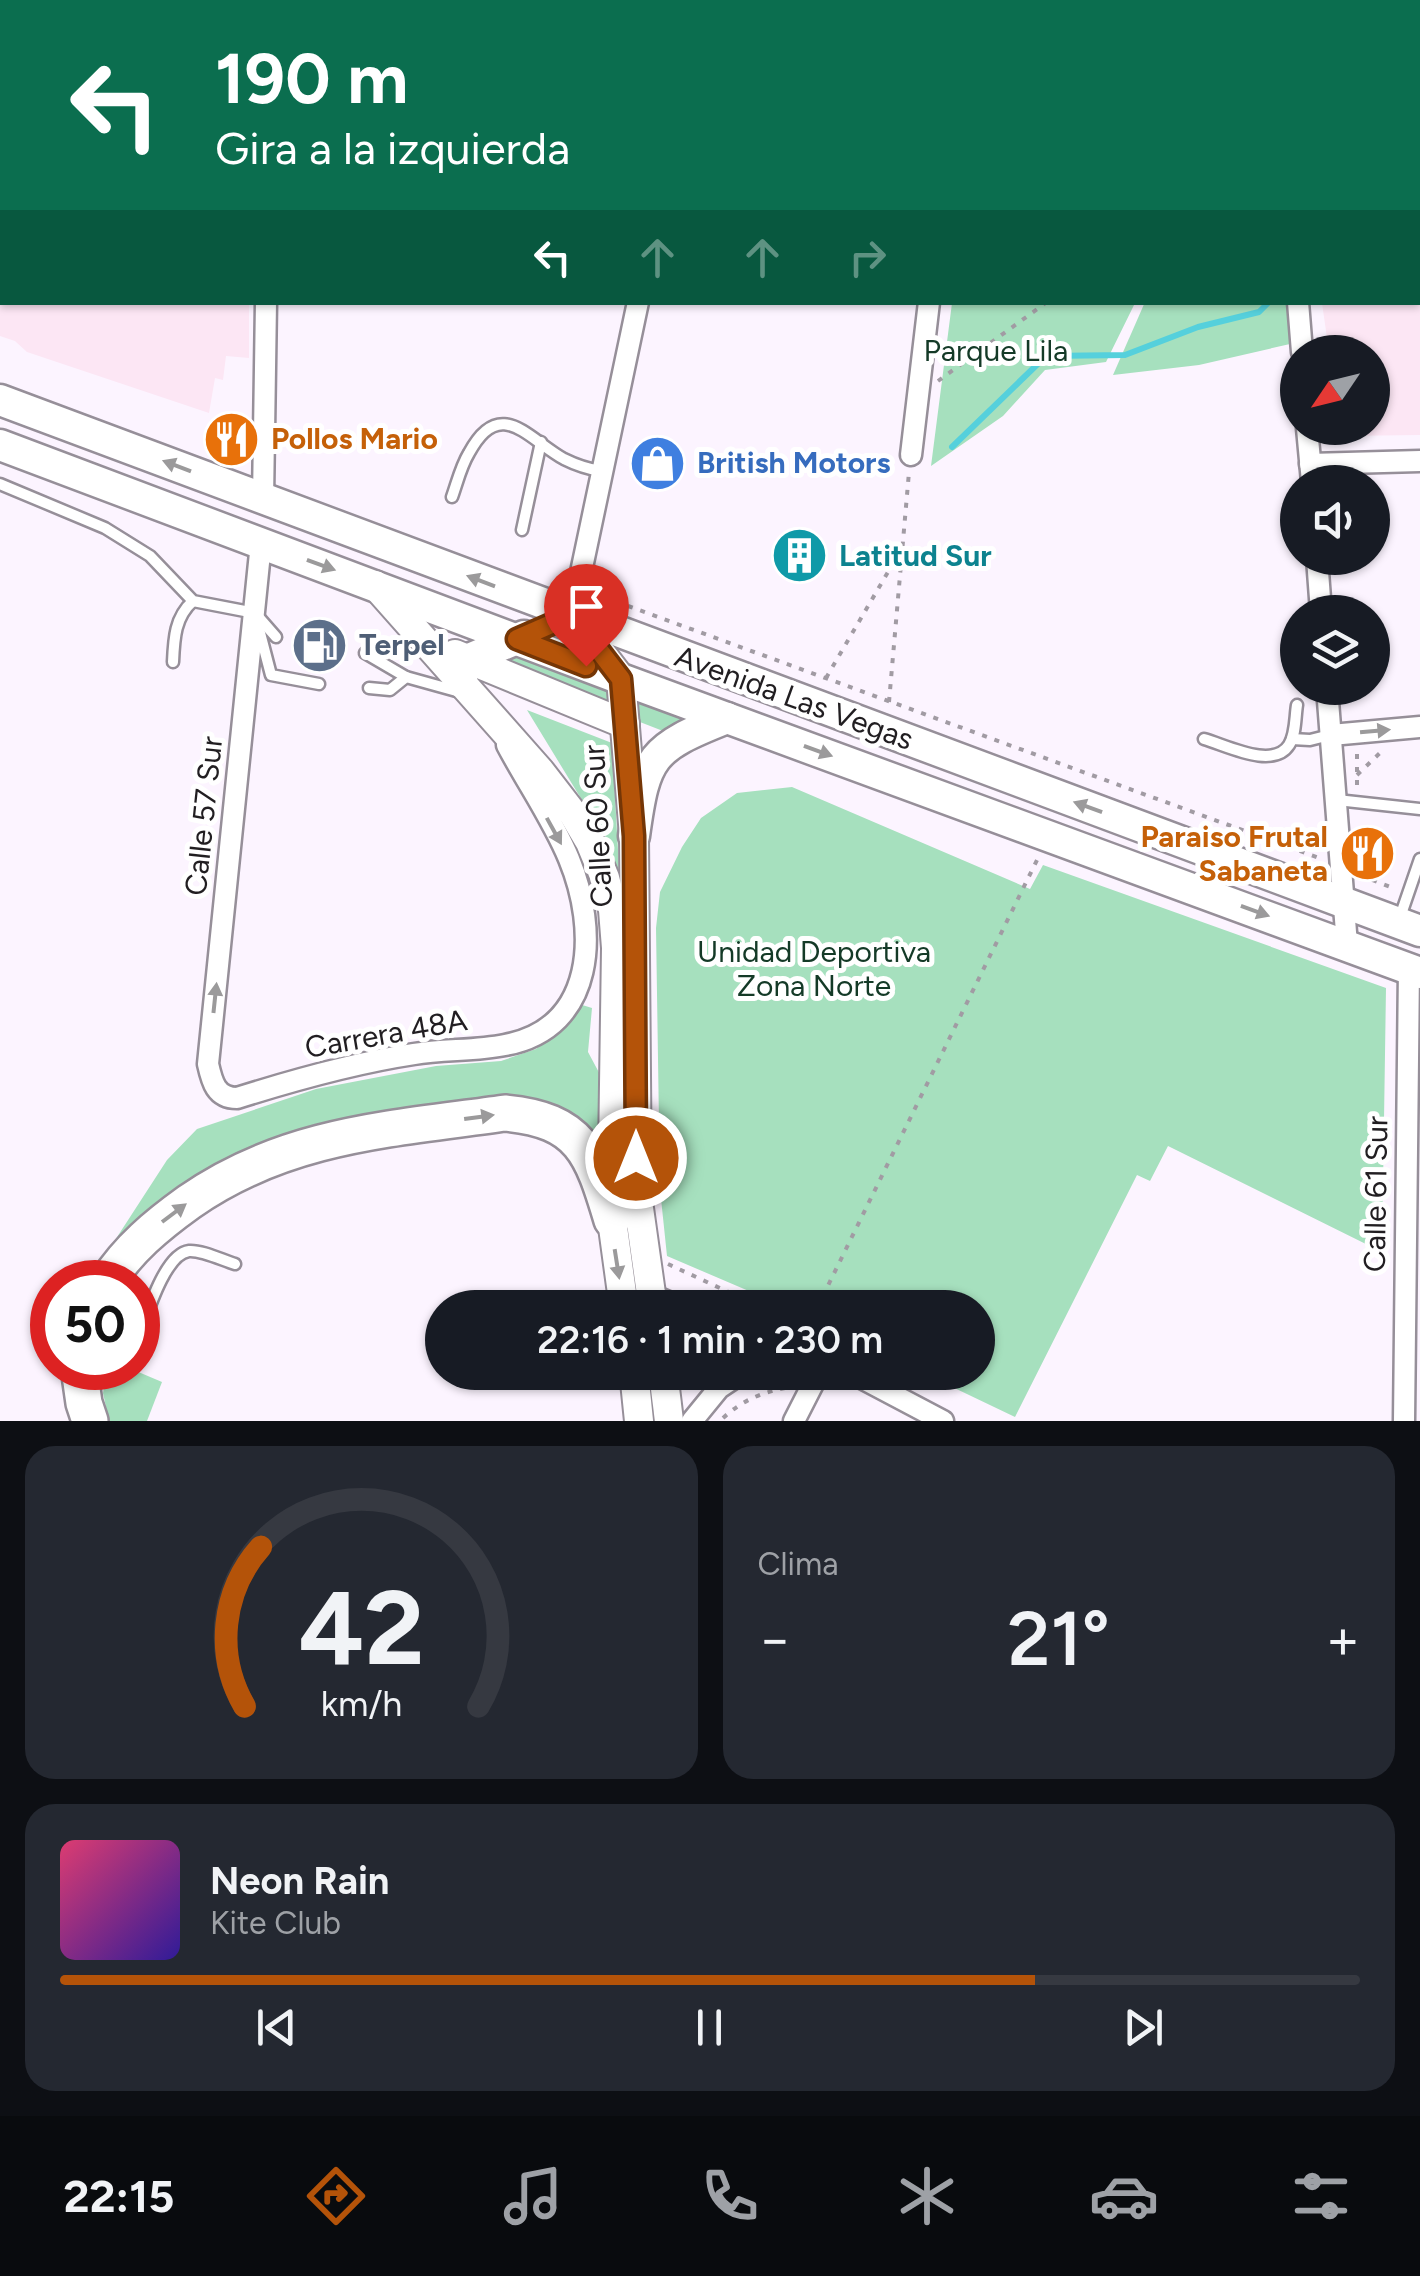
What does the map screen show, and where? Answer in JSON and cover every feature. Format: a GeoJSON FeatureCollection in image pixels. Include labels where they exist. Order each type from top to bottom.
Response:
{"type":"FeatureCollection","features":[{"type":"Feature","properties":{"kind":"highway"},"geometry":{"type":"LineString","coordinates":[[123,1260],[172,1214],[242,1170],[274,1156],[339,1137],[505,1113],[556,1124],[584,1146],[612,1220]]}},
{"type":"Feature","properties":{"kind":"highway"},"geometry":{"type":"LineString","coordinates":[[82,1390],[90,1421]]}},
{"type":"Feature","properties":{"kind":"main road","name":"Avenida Las Vegas"},"geometry":{"type":"LineString","coordinates":[[0,400],[1409,927]]}},
{"type":"Feature","properties":{"kind":"main road","name":"Avenida Las Vegas"},"geometry":{"type":"LineString","coordinates":[[0,445],[1414,971]]}},
{"type":"Feature","properties":{"kind":"main road"},"geometry":{"type":"LineString","coordinates":[[376,585],[424,641],[473,688],[625,724]]}},
{"type":"Feature","properties":{"kind":"main road"},"geometry":{"type":"LineString","coordinates":[[473,688],[517,639],[572,615],[621,679]]}},
{"type":"Feature","properties":{"kind":"main road"},"geometry":{"type":"LineString","coordinates":[[665,695],[672,677],[677,675],[734,692],[805,702]]}},
{"type":"Feature","properties":{"kind":"main road","name":"Calle 60 Sur"},"geometry":{"type":"LineString","coordinates":[[621,679],[634,836],[637,1194],[650,1290]]}},
{"type":"Feature","properties":{"kind":"main road","name":"Calle 60 Sur"},"geometry":{"type":"LineString","coordinates":[[473,688],[574,815],[605,878],[613,910],[616,986],[612,1220],[622,1290]]}},
{"type":"Feature","properties":{"kind":"main road"},"geometry":{"type":"LineString","coordinates":[[634,836],[641,786],[654,760],[674,742],[727,718]]}},
{"type":"Feature","properties":{"kind":"main road"},"geometry":{"type":"LineString","coordinates":[[636,1390],[639,1421]]}},
{"type":"Feature","properties":{"kind":"main road"},"geometry":{"type":"LineString","coordinates":[[666,1390],[670,1421]]}},
{"type":"Feature","properties":{"kind":"street"},"geometry":{"type":"LineString","coordinates":[[263,499],[266,305]]}},
{"type":"Feature","properties":{"kind":"street"},"geometry":{"type":"LineString","coordinates":[[572,615],[637,305]]}},
{"type":"Feature","properties":{"kind":"street"},"geometry":{"type":"LineString","coordinates":[[911,455],[929,305]]}},
{"type":"Feature","properties":{"kind":"street"},"geometry":{"type":"LineString","coordinates":[[1298,305],[1301,335]]}},
{"type":"Feature","properties":{"kind":"street"},"geometry":{"type":"LineString","coordinates":[[1390,468],[1420,461]]}},
{"type":"Feature","properties":{"kind":"street","name":"Calle 57 Sur"},"geometry":{"type":"LineString","coordinates":[[219,1092],[208,1064],[260,542]]}},
{"type":"Feature","properties":{"kind":"street","name":"Calle 60 Sur"},"geometry":{"type":"LineString","coordinates":[[473,688],[568,857],[581,896],[585,936],[582,982],[575,999],[560,1017]]}},
{"type":"Feature","properties":{"kind":"street"},"geometry":{"type":"LineString","coordinates":[[1328,705],[1347,945]]}},
{"type":"Feature","properties":{"kind":"street"},"geometry":{"type":"LineString","coordinates":[[1331,735],[1420,728]]}},
{"type":"Feature","properties":{"kind":"street","name":"Calle 61 Sur"},"geometry":{"type":"LineString","coordinates":[[1404,1421],[1414,1111],[1414,971]]}},
{"type":"Feature","properties":{"kind":"street","name":"Carrera 48A"},"geometry":{"type":"LineString","coordinates":[[219,1092],[227,1098],[237,1098],[369,1062],[416,1053],[508,1045],[537,1033],[560,1017]]}},
{"type":"Feature","properties":{"kind":"street"},"geometry":{"type":"LineString","coordinates":[[692,1421],[717,1390]]}},
{"type":"Feature","properties":{"kind":"street"},"geometry":{"type":"LineString","coordinates":[[794,1421],[810,1390]]}},
{"type":"Feature","properties":{"kind":"street"},"geometry":{"type":"LineString","coordinates":[[884,1390],[943,1421]]}},
{"type":"Feature","properties":{"kind":"lane"},"geometry":{"type":"LineString","coordinates":[[452,497],[469,452],[488,428],[497,424],[518,426],[561,458],[602,472]]}},
{"type":"Feature","properties":{"kind":"lane"},"geometry":{"type":"LineString","coordinates":[[522,530],[541,442]]}},
{"type":"Feature","properties":{"kind":"lane"},"geometry":{"type":"LineString","coordinates":[[0,484],[105,528],[150,556],[193,600],[255,613],[276,637]]}},
{"type":"Feature","properties":{"kind":"lane"},"geometry":{"type":"LineString","coordinates":[[173,662],[181,612],[193,600]]}},
{"type":"Feature","properties":{"kind":"lane"},"geometry":{"type":"LineString","coordinates":[[255,613],[271,675],[319,684]]}},
{"type":"Feature","properties":{"kind":"lane"},"geometry":{"type":"LineString","coordinates":[[365,653],[406,677],[473,688]]}},
{"type":"Feature","properties":{"kind":"lane"},"geometry":{"type":"LineString","coordinates":[[369,688],[390,690],[406,677]]}},
{"type":"Feature","properties":{"kind":"lane"},"geometry":{"type":"LineString","coordinates":[[1204,739],[1262,756],[1275,756],[1286,750],[1292,739],[1298,705]]}},
{"type":"Feature","properties":{"kind":"lane"},"geometry":{"type":"LineString","coordinates":[[1292,739],[1331,735]]}},
{"type":"Feature","properties":{"kind":"lane"},"geometry":{"type":"LineString","coordinates":[[1336,800],[1420,809]]}},
{"type":"Feature","properties":{"kind":"lane"},"geometry":{"type":"LineString","coordinates":[[1409,927],[1408,894],[1419,865]]}},
{"type":"Feature","properties":{"kind":"lane"},"geometry":{"type":"LineString","coordinates":[[160,1285],[178,1254],[192,1250],[235,1264]]}},
{"type":"Feature","properties":{"kind":"path"},"geometry":{"type":"LineString","coordinates":[[918,395],[1044,305]]}},
{"type":"Feature","properties":{"kind":"path"},"geometry":{"type":"LineString","coordinates":[[889,702],[911,455]]}},
{"type":"Feature","properties":{"kind":"path"},"geometry":{"type":"LineString","coordinates":[[826,678],[902,547]]}},
{"type":"Feature","properties":{"kind":"path"},"geometry":{"type":"LineString","coordinates":[[612,600],[1408,894]]}},
{"type":"Feature","properties":{"kind":"path"},"geometry":{"type":"LineString","coordinates":[[826,1290],[1042,850]]}},
{"type":"Feature","properties":{"kind":"path"},"geometry":{"type":"LineString","coordinates":[[660,1261],[724,1290]]}},
{"type":"Feature","properties":{"kind":"path"},"geometry":{"type":"LineString","coordinates":[[720,1421],[741,1402],[775,1390]]}},
{"type":"Feature","properties":{"kind":"shaded area"},"geometry":{"type":"Polygon","coordinates":[[[0,305],[249,305],[249,358],[226,356],[223,380],[215,378],[209,413],[27,352],[15,341],[0,336],[0,305]]]}},
{"type":"Feature","properties":{"kind":"shaded area"},"geometry":{"type":"Polygon","coordinates":[[[1322,305],[1420,305],[1420,435],[1390,435],[1390,335],[1327,335],[1322,305]]]}},
{"type":"Feature","properties":{"kind":"green space","name":"Parque Lila"},"geometry":{"type":"Polygon","coordinates":[[[952,305],[1134,305],[1106,362],[1045,370],[1003,416],[931,466],[952,305]]]}},
{"type":"Feature","properties":{"kind":"green space"},"geometry":{"type":"Polygon","coordinates":[[[1144,305],[1287,305],[1289,335],[1280,335],[1280,346],[1199,365],[1113,375],[1144,305]]]}},
{"type":"Feature","properties":{"kind":"green space"},"geometry":{"type":"Polygon","coordinates":[[[513,645],[696,716],[663,731],[504,669],[513,645]]]}},
{"type":"Feature","properties":{"kind":"green space"},"geometry":{"type":"Polygon","coordinates":[[[527,710],[612,743],[621,903],[607,849],[527,710]]]}},
{"type":"Feature","properties":{"kind":"green space","name":"Unidad Deportiva Zona Norte"},"geometry":{"type":"Polygon","coordinates":[[[792,787],[1030,889],[1043,865],[1386,988],[1382,1252],[1168,1146],[1150,1181],[1137,1175],[1015,1417],[959,1390],[995,1390],[995,1290],[746,1290],[667,1256],[660,1189],[656,928],[660,892],[701,818],[737,793],[792,787]]]}},
{"type":"Feature","properties":{"kind":"green space"},"geometry":{"type":"Polygon","coordinates":[[[579,1004],[592,1008],[588,1052],[603,1080],[599,1152],[561,1113],[540,1104],[508,1100],[154,1212],[108,1251],[167,1160],[197,1129],[316,1089],[436,1066],[501,1061],[536,1049],[559,1030],[579,1004]]]}},
{"type":"Feature","properties":{"kind":"green space"},"geometry":{"type":"Polygon","coordinates":[[[159,1390],[147,1421],[109,1421],[103,1393],[159,1390]]]}},
{"type":"Feature","properties":{"kind":"waterway"},"geometry":{"type":"LineString","coordinates":[[952,447],[1046,356],[1125,355],[1198,327],[1259,312],[1266,305]]}},
{"type":"Feature","properties":{"kind":"place","name":"Pollos Mario"},"geometry":{"type":"Point","coordinates":[232,439]}},
{"type":"Feature","properties":{"kind":"place","name":"British Motors"},"geometry":{"type":"Point","coordinates":[658,463]}},
{"type":"Feature","properties":{"kind":"place","name":"Latitud Sur"},"geometry":{"type":"Point","coordinates":[800,556]}},
{"type":"Feature","properties":{"kind":"place","name":"Terpel"},"geometry":{"type":"Point","coordinates":[320,645]}},
{"type":"Feature","properties":{"kind":"place","name":"Paraiso Frutal Sabaneta"},"geometry":{"type":"Point","coordinates":[1367,854]}},
{"type":"Feature","properties":{"kind":"route"},"geometry":{"type":"LineString","coordinates":[[586,666],[517,639],[572,615],[621,679],[634,836],[636,1158]]}}]}
